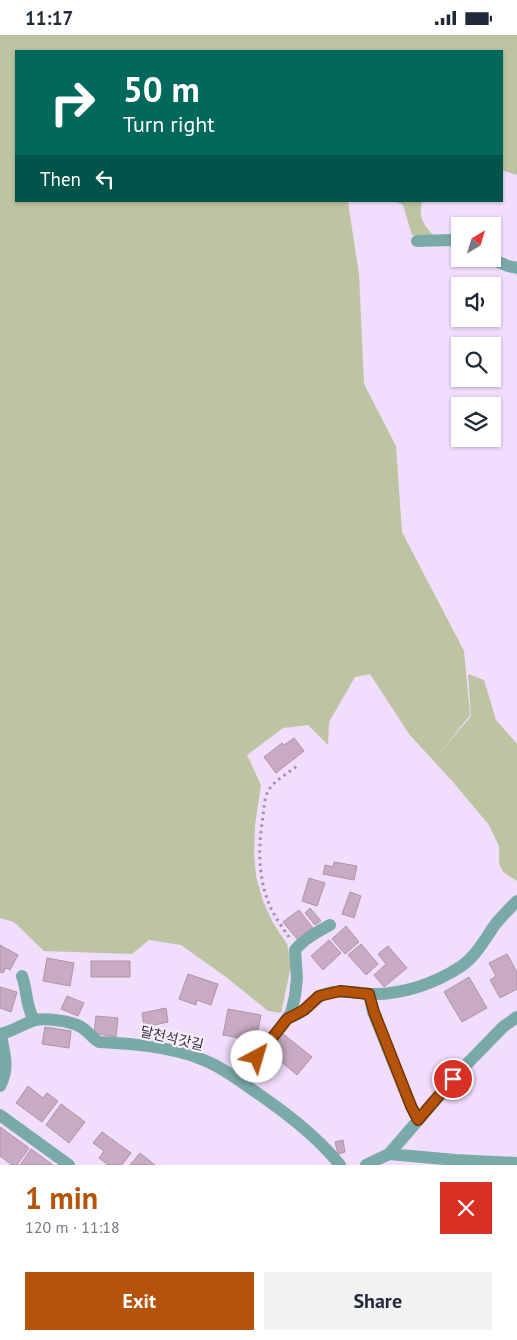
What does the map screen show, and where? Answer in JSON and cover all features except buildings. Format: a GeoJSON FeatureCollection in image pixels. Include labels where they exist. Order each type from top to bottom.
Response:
{"type":"FeatureCollection","features":[{"type":"Feature","properties":{"kind":"street"},"geometry":{"type":"LineString","coordinates":[[417,241],[451,240]]}},
{"type":"Feature","properties":{"kind":"street"},"geometry":{"type":"LineString","coordinates":[[501,263],[517,268]]}},
{"type":"Feature","properties":{"kind":"street"},"geometry":{"type":"LineString","coordinates":[[287,1019],[304,1010],[319,996],[325,994],[340,991],[369,994],[400,992],[446,975],[462,966],[472,957],[494,926],[517,901]]}},
{"type":"Feature","properties":{"kind":"street"},"geometry":{"type":"LineString","coordinates":[[238,1080],[291,1013],[297,978],[295,950],[299,945],[330,925]]}},
{"type":"Feature","properties":{"kind":"street"},"geometry":{"type":"LineString","coordinates":[[22,976],[26,987],[27,1005],[34,1020]]}},
{"type":"Feature","properties":{"kind":"street"},"geometry":{"type":"LineString","coordinates":[[369,994],[374,1012],[418,1120]]}},
{"type":"Feature","properties":{"kind":"street"},"geometry":{"type":"LineString","coordinates":[[366,1165],[390,1154],[488,1041],[517,1017]]}},
{"type":"Feature","properties":{"kind":"street","name":"달천석갓길"},"geometry":{"type":"LineString","coordinates":[[0,1085],[6,1074],[6,1057],[0,1034],[34,1020],[42,1019],[75,1024],[99,1042],[149,1046],[183,1053],[207,1062],[238,1080],[277,1107],[324,1146],[340,1165]]}},
{"type":"Feature","properties":{"kind":"street"},"geometry":{"type":"LineString","coordinates":[[0,1115],[69,1165]]}},
{"type":"Feature","properties":{"kind":"street"},"geometry":{"type":"LineString","coordinates":[[390,1154],[517,1163]]}},
{"type":"Feature","properties":{"kind":"path"},"geometry":{"type":"LineString","coordinates":[[295,950],[270,905],[261,874],[260,859],[261,831],[266,798],[270,789],[297,766]]}},
{"type":"Feature","properties":{"kind":"green space"},"geometry":{"type":"Polygon","coordinates":[[[0,35],[517,35],[517,175],[503,171],[503,50],[15,50],[15,202],[348,202],[359,274],[364,384],[396,446],[402,532],[464,651],[470,715],[437,756],[471,716],[468,674],[484,680],[496,720],[517,744],[517,881],[503,872],[499,863],[499,846],[489,825],[409,734],[370,674],[355,677],[329,722],[328,745],[308,725],[283,728],[247,755],[261,785],[255,825],[254,854],[256,876],[263,901],[273,923],[287,944],[291,966],[281,1013],[268,1011],[226,977],[181,945],[149,940],[132,954],[44,951],[14,922],[0,918],[0,35]]]}},
{"type":"Feature","properties":{"kind":"green space"},"geometry":{"type":"Polygon","coordinates":[[[397,202],[422,202],[421,217],[435,237],[412,235],[403,205],[397,202]]]}},
{"type":"Feature","properties":{"kind":"route"},"geometry":{"type":"LineString","coordinates":[[257,1057],[287,1019],[304,1010],[319,996],[349,991],[369,994],[374,1012],[418,1120],[453,1079]]}}]}
